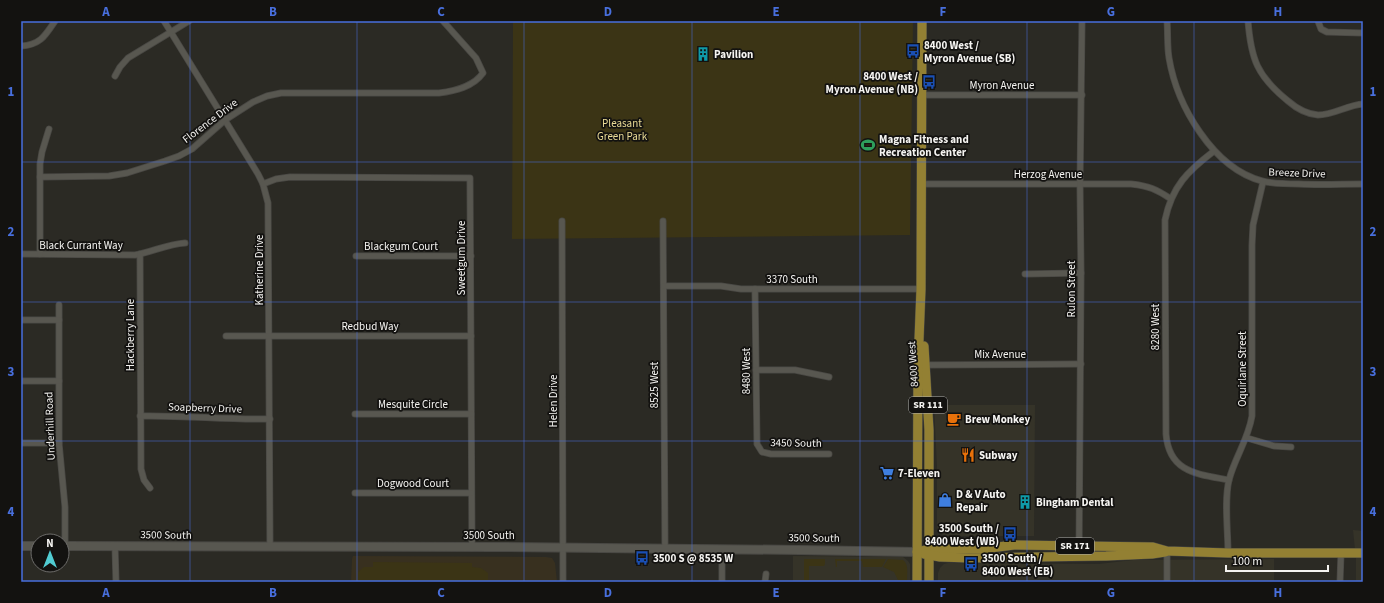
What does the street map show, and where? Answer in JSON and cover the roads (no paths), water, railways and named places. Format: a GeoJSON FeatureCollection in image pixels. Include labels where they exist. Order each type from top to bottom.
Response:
{"type":"FeatureCollection","features":[{"type":"Feature","properties":{"kind":"main road","name":"8400 West"},"geometry":{"type":"LineString","coordinates":[[917,582],[922,365],[922,21]]}},
{"type":"Feature","properties":{"kind":"main road","name":"8400 West"},"geometry":{"type":"LineString","coordinates":[[922,365],[929,444],[929,582]]}},
{"type":"Feature","properties":{"kind":"main road","name":"3500 South"},"geometry":{"type":"LineString","coordinates":[[917,552],[1014,545],[1153,548],[1167,551],[1228,553],[1363,553]]}},
{"type":"Feature","properties":{"kind":"main road","name":"3500 South"},"geometry":{"type":"LineString","coordinates":[[929,552],[969,558],[1152,554],[1167,551]]}},
{"type":"Feature","properties":{"kind":"street"},"geometry":{"type":"LineString","coordinates":[[21,46],[38,42],[55,21]]}},
{"type":"Feature","properties":{"kind":"street","name":"Katherine Drive"},"geometry":{"type":"LineString","coordinates":[[164,21],[263,184],[267,196],[269,210],[270,547]]}},
{"type":"Feature","properties":{"kind":"street"},"geometry":{"type":"LineString","coordinates":[[115,76],[120,67],[128,58],[189,21]]}},
{"type":"Feature","properties":{"kind":"street","name":"Florence Drive"},"geometry":{"type":"LineString","coordinates":[[40,177],[90,177],[127,173],[179,156],[192,149],[225,120],[253,102],[267,96],[281,93],[439,93],[461,88],[478,79],[483,73],[476,58],[443,21]]}},
{"type":"Feature","properties":{"kind":"street","name":"Rulon Street"},"geometry":{"type":"LineString","coordinates":[[1080,556],[1080,184],[1082,21]]}},
{"type":"Feature","properties":{"kind":"street","name":"Breeze Drive"},"geometry":{"type":"LineString","coordinates":[[1167,21],[1169,58],[1175,82],[1183,103],[1214,151],[1231,166],[1262,182],[1286,184],[1363,184]]}},
{"type":"Feature","properties":{"kind":"street"},"geometry":{"type":"LineString","coordinates":[[1248,21],[1250,44],[1255,62],[1264,77],[1275,90],[1290,102],[1306,112],[1320,115],[1363,104]]}},
{"type":"Feature","properties":{"kind":"street"},"geometry":{"type":"LineString","coordinates":[[1318,21],[1321,29],[1327,32],[1363,33]]}},
{"type":"Feature","properties":{"kind":"street","name":"Myron Avenue"},"geometry":{"type":"LineString","coordinates":[[922,95],[1082,95]]}},
{"type":"Feature","properties":{"kind":"street"},"geometry":{"type":"LineString","coordinates":[[40,254],[40,177],[42,152],[49,129]]}},
{"type":"Feature","properties":{"kind":"street","name":"8280 West"},"geometry":{"type":"LineString","coordinates":[[1214,151],[1184,177],[1170,199],[1165,220],[1166,443],[1174,460],[1182,467],[1192,472],[1229,480]]}},
{"type":"Feature","properties":{"kind":"street","name":"Sweetgum Drive"},"geometry":{"type":"LineString","coordinates":[[263,184],[276,179],[290,177],[470,178],[472,548]]}},
{"type":"Feature","properties":{"kind":"street","name":"Oquirlane Street"},"geometry":{"type":"LineString","coordinates":[[1228,553],[1227,492],[1229,480],[1247,438],[1250,428],[1252,409],[1253,232],[1262,182]]}},
{"type":"Feature","properties":{"kind":"street","name":"Herzog Avenue"},"geometry":{"type":"LineString","coordinates":[[922,184],[1131,184],[1148,186],[1170,199]]}},
{"type":"Feature","properties":{"kind":"street","name":"Helen Drive"},"geometry":{"type":"LineString","coordinates":[[562,221],[562,582]]}},
{"type":"Feature","properties":{"kind":"street","name":"8525 West"},"geometry":{"type":"LineString","coordinates":[[662,221],[664,286],[664,549]]}},
{"type":"Feature","properties":{"kind":"street","name":"Black Currant Way"},"geometry":{"type":"LineString","coordinates":[[21,254],[140,254],[170,245],[185,243]]}},
{"type":"Feature","properties":{"kind":"street","name":"Hackberry Lane"},"geometry":{"type":"LineString","coordinates":[[140,254],[141,469],[144,480],[150,488]]}},
{"type":"Feature","properties":{"kind":"street","name":"Blackgum Court"},"geometry":{"type":"LineString","coordinates":[[356,256],[471,256]]}},
{"type":"Feature","properties":{"kind":"street"},"geometry":{"type":"LineString","coordinates":[[1025,274],[1081,273]]}},
{"type":"Feature","properties":{"kind":"street","name":"3370 South"},"geometry":{"type":"LineString","coordinates":[[664,286],[721,286],[741,289],[922,289]]}},
{"type":"Feature","properties":{"kind":"street","name":"8480 West"},"geometry":{"type":"LineString","coordinates":[[755,289],[756,440],[759,449],[762,452]]}},
{"type":"Feature","properties":{"kind":"street","name":"Underhill Road"},"geometry":{"type":"LineString","coordinates":[[59,305],[59,443],[65,507],[64,533]]}},
{"type":"Feature","properties":{"kind":"street"},"geometry":{"type":"LineString","coordinates":[[21,320],[59,320]]}},
{"type":"Feature","properties":{"kind":"street","name":"Redbud Way"},"geometry":{"type":"LineString","coordinates":[[226,336],[471,336]]}},
{"type":"Feature","properties":{"kind":"street","name":"Mix Avenue"},"geometry":{"type":"LineString","coordinates":[[922,365],[1081,364]]}},
{"type":"Feature","properties":{"kind":"street"},"geometry":{"type":"LineString","coordinates":[[756,370],[795,370],[829,377]]}},
{"type":"Feature","properties":{"kind":"street"},"geometry":{"type":"LineString","coordinates":[[21,381],[59,381]]}},
{"type":"Feature","properties":{"kind":"street","name":"Mesquite Circle"},"geometry":{"type":"LineString","coordinates":[[355,414],[471,414]]}},
{"type":"Feature","properties":{"kind":"street","name":"Soapberry Drive"},"geometry":{"type":"LineString","coordinates":[[140,416],[270,419]]}},
{"type":"Feature","properties":{"kind":"street"},"geometry":{"type":"LineString","coordinates":[[1247,438],[1274,446],[1291,447]]}},
{"type":"Feature","properties":{"kind":"street"},"geometry":{"type":"LineString","coordinates":[[21,443],[59,443]]}},
{"type":"Feature","properties":{"kind":"street","name":"3450 South"},"geometry":{"type":"LineString","coordinates":[[762,452],[771,454],[829,454]]}},
{"type":"Feature","properties":{"kind":"street","name":"Dogwood Court"},"geometry":{"type":"LineString","coordinates":[[355,493],[471,493]]}},
{"type":"Feature","properties":{"kind":"street","name":"3500 South"},"geometry":{"type":"LineString","coordinates":[[70,546],[722,549],[917,552]]}},
{"type":"Feature","properties":{"kind":"street"},"geometry":{"type":"LineString","coordinates":[[115,546],[116,582]]}},
{"type":"Feature","properties":{"kind":"street"},"geometry":{"type":"LineString","coordinates":[[722,549],[722,582]]}},
{"type":"Feature","properties":{"kind":"street"},"geometry":{"type":"LineString","coordinates":[[1167,551],[1167,582]]}},
{"type":"Feature","properties":{"kind":"street"},"geometry":{"type":"LineString","coordinates":[[1340,582],[1341,553]]}},
{"type":"Feature","properties":{"kind":"street"},"geometry":{"type":"LineString","coordinates":[[766,574],[766,582]]}},
{"type":"Feature","properties":{"kind":"place","name":"8400 West / Myron Avenue (SB)"},"geometry":{"type":"Point","coordinates":[913,51]}},
{"type":"Feature","properties":{"kind":"place","name":"Pavilion"},"geometry":{"type":"Point","coordinates":[703,54]}},
{"type":"Feature","properties":{"kind":"place","name":"8400 West / Myron Avenue (NB)"},"geometry":{"type":"Point","coordinates":[929,82]}},
{"type":"Feature","properties":{"kind":"place","name":"Magna Fitness and Recreation Center"},"geometry":{"type":"Point","coordinates":[868,145]}},
{"type":"Feature","properties":{"kind":"place","name":"Brew Monkey"},"geometry":{"type":"Point","coordinates":[954,419]}},
{"type":"Feature","properties":{"kind":"place","name":"Subway"},"geometry":{"type":"Point","coordinates":[968,455]}},
{"type":"Feature","properties":{"kind":"place","name":"7-Eleven"},"geometry":{"type":"Point","coordinates":[887,473]}},
{"type":"Feature","properties":{"kind":"place","name":"D & V Auto Repair"},"geometry":{"type":"Point","coordinates":[945,500]}},
{"type":"Feature","properties":{"kind":"place","name":"Bingham Dental"},"geometry":{"type":"Point","coordinates":[1025,502]}},
{"type":"Feature","properties":{"kind":"place","name":"3500 South / 8400 West (WB)"},"geometry":{"type":"Point","coordinates":[1010,534]}},
{"type":"Feature","properties":{"kind":"place","name":"3500 S @ 8535 W"},"geometry":{"type":"Point","coordinates":[642,558]}},
{"type":"Feature","properties":{"kind":"place","name":"3500 South / 8400 West (EB)"},"geometry":{"type":"Point","coordinates":[971,564]}},
{"type":"Feature","properties":{"kind":"park label","name":"Pleasant Green Park"},"geometry":{"type":"Point","coordinates":[622,129]}}]}
